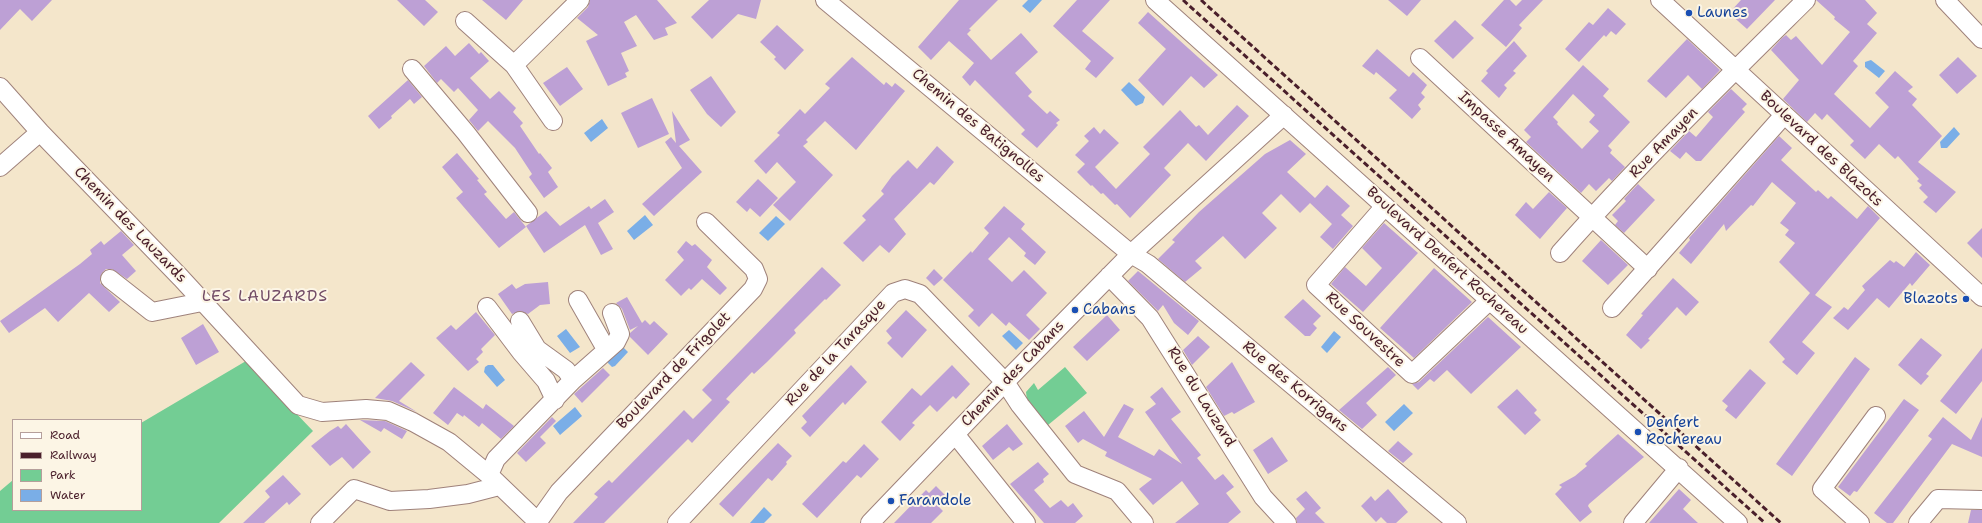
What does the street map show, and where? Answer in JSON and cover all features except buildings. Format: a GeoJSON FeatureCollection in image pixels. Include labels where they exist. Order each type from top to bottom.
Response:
{"type":"FeatureCollection","features":[{"type":"Feature","properties":{"kind":"street"},"geometry":{"type":"LineString","coordinates":[[514,65],[580,0]]}},
{"type":"Feature","properties":{"kind":"street","name":"Chemin des Batignolles"},"geometry":{"type":"LineString","coordinates":[[825,0],[1131,254]]}},
{"type":"Feature","properties":{"kind":"street","name":"Boulevard Denfert Rochereau"},"geometry":{"type":"LineString","coordinates":[[1155,0],[1679,468],[1738,523]]}},
{"type":"Feature","properties":{"kind":"street","name":"Boulevard des Blazots"},"geometry":{"type":"LineString","coordinates":[[1660,0],[1982,297]]}},
{"type":"Feature","properties":{"kind":"street","name":"Rue Amayen"},"geometry":{"type":"LineString","coordinates":[[1560,253],[1592,216],[1735,69],[1806,0]]}},
{"type":"Feature","properties":{"kind":"street"},"geometry":{"type":"LineString","coordinates":[[1953,3],[1982,39]]}},
{"type":"Feature","properties":{"kind":"street"},"geometry":{"type":"LineString","coordinates":[[465,21],[514,65],[553,121]]}},
{"type":"Feature","properties":{"kind":"street","name":"Impasse Amayen"},"geometry":{"type":"LineString","coordinates":[[1420,58],[1592,216]]}},
{"type":"Feature","properties":{"kind":"street"},"geometry":{"type":"LineString","coordinates":[[412,69],[466,133],[528,213]]}},
{"type":"Feature","properties":{"kind":"street","name":"Chemin des Lauzards"},"geometry":{"type":"LineString","coordinates":[[0,87],[40,132],[298,404],[322,412],[366,409],[388,411],[413,422],[449,442],[494,480],[538,523]]}},
{"type":"Feature","properties":{"kind":"street"},"geometry":{"type":"LineString","coordinates":[[1612,308],[1784,115]]}},
{"type":"Feature","properties":{"kind":"street","name":"Chemin des Cabans"},"geometry":{"type":"LineString","coordinates":[[870,523],[1004,382],[1131,254],[1284,116]]}},
{"type":"Feature","properties":{"kind":"street"},"geometry":{"type":"LineString","coordinates":[[0,167],[40,132]]}},
{"type":"Feature","properties":{"kind":"street","name":"Rue Souvestre"},"geometry":{"type":"LineString","coordinates":[[1385,206],[1316,285],[1412,374],[1490,300]]}},
{"type":"Feature","properties":{"kind":"street"},"geometry":{"type":"LineString","coordinates":[[1592,216],[1648,269]]}},
{"type":"Feature","properties":{"kind":"street","name":"Boulevard de Frigolet"},"geometry":{"type":"LineString","coordinates":[[538,523],[559,492],[753,289],[758,279],[754,269],[706,222]]}},
{"type":"Feature","properties":{"kind":"street","name":"Rue des Korrigans"},"geometry":{"type":"LineString","coordinates":[[1131,254],[1148,264],[1457,523]]}},
{"type":"Feature","properties":{"kind":"street","name":"Rue du Lauzard"},"geometry":{"type":"LineString","coordinates":[[1109,276],[1150,318],[1189,377],[1263,497],[1287,523]]}},
{"type":"Feature","properties":{"kind":"street"},"geometry":{"type":"LineString","coordinates":[[110,278],[152,312],[202,302]]}},
{"type":"Feature","properties":{"kind":"street","name":"Rue de la Tarasque"},"geometry":{"type":"LineString","coordinates":[[677,523],[893,293],[905,289],[920,294],[1004,382],[1020,405],[1075,474],[1117,491],[1144,523]]}},
{"type":"Feature","properties":{"kind":"street"},"geometry":{"type":"LineString","coordinates":[[578,300],[606,350]]}},
{"type":"Feature","properties":{"kind":"street"},"geometry":{"type":"LineString","coordinates":[[487,307],[521,352],[546,381],[555,400]]}},
{"type":"Feature","properties":{"kind":"street"},"geometry":{"type":"LineString","coordinates":[[320,523],[354,489],[390,501],[429,499],[468,494],[494,480],[496,459],[573,380],[616,342],[620,334],[612,313]]}},
{"type":"Feature","properties":{"kind":"street"},"geometry":{"type":"LineString","coordinates":[[520,321],[537,349],[566,370],[573,380]]}},
{"type":"Feature","properties":{"kind":"street"},"geometry":{"type":"LineString","coordinates":[[1860,523],[1822,489],[1876,416]]}},
{"type":"Feature","properties":{"kind":"street"},"geometry":{"type":"LineString","coordinates":[[955,434],[1026,523]]}},
{"type":"Feature","properties":{"kind":"street"},"geometry":{"type":"LineString","coordinates":[[1633,523],[1679,468]]}},
{"type":"Feature","properties":{"kind":"street"},"geometry":{"type":"LineString","coordinates":[[1918,523],[1938,499],[1982,500]]}},
{"type":"Feature","properties":{"kind":"green space"},"geometry":{"type":"Polygon","coordinates":[[[246,361],[313,431],[219,523],[0,523],[0,491],[12,481],[12,511],[142,511],[142,422],[246,361]]]}},
{"type":"Feature","properties":{"kind":"green space"},"geometry":{"type":"Polygon","coordinates":[[[1065,367],[1087,393],[1048,425],[1027,400],[1026,392],[1034,383],[1038,390],[1065,367]]]}},
{"type":"Feature","properties":{"kind":"water"},"geometry":{"type":"Polygon","coordinates":[[[1028,0],[1042,0],[1030,13],[1022,6],[1028,0]]]}},
{"type":"Feature","properties":{"kind":"water"},"geometry":{"type":"Polygon","coordinates":[[[1871,60],[1885,71],[1879,78],[1865,67],[1865,62],[1871,60]]]}},
{"type":"Feature","properties":{"kind":"water"},"geometry":{"type":"Polygon","coordinates":[[[1129,82],[1145,97],[1143,103],[1136,106],[1121,90],[1129,82]]]}},
{"type":"Feature","properties":{"kind":"water"},"geometry":{"type":"Polygon","coordinates":[[[602,119],[608,128],[591,142],[584,133],[602,119]]]}},
{"type":"Feature","properties":{"kind":"water"},"geometry":{"type":"Polygon","coordinates":[[[1954,127],[1960,134],[1947,148],[1941,148],[1940,142],[1954,127]]]}},
{"type":"Feature","properties":{"kind":"water"},"geometry":{"type":"Polygon","coordinates":[[[645,215],[653,225],[634,240],[627,231],[645,215]]]}},
{"type":"Feature","properties":{"kind":"water"},"geometry":{"type":"Polygon","coordinates":[[[776,216],[785,224],[768,241],[759,233],[776,216]]]}},
{"type":"Feature","properties":{"kind":"water"},"geometry":{"type":"Polygon","coordinates":[[[566,329],[580,347],[570,353],[557,336],[566,329]]]}},
{"type":"Feature","properties":{"kind":"water"},"geometry":{"type":"Polygon","coordinates":[[[1009,330],[1023,343],[1016,350],[1002,336],[1009,330]]]}},
{"type":"Feature","properties":{"kind":"water"},"geometry":{"type":"Polygon","coordinates":[[[1334,331],[1341,337],[1327,353],[1321,347],[1334,331]]]}},
{"type":"Feature","properties":{"kind":"water"},"geometry":{"type":"Polygon","coordinates":[[[623,347],[628,352],[615,366],[612,367],[608,363],[608,359],[623,347]]]}},
{"type":"Feature","properties":{"kind":"water"},"geometry":{"type":"Polygon","coordinates":[[[488,365],[493,365],[505,380],[497,387],[484,372],[485,367],[488,365]]]}},
{"type":"Feature","properties":{"kind":"water"},"geometry":{"type":"Polygon","coordinates":[[[1404,404],[1413,413],[1394,431],[1385,422],[1404,404]]]}},
{"type":"Feature","properties":{"kind":"water"},"geometry":{"type":"Polygon","coordinates":[[[575,407],[582,416],[560,435],[553,426],[575,407]]]}},
{"type":"Feature","properties":{"kind":"water"},"geometry":{"type":"Polygon","coordinates":[[[764,507],[772,515],[764,523],[750,523],[764,507]]]}},
{"type":"Feature","properties":{"kind":"railway"},"geometry":{"type":"LineString","coordinates":[[1183,0],[1765,523]]}},
{"type":"Feature","properties":{"kind":"railway"},"geometry":{"type":"LineString","coordinates":[[1201,0],[1781,523]]}},
{"type":"Feature","properties":{"kind":"place","name":"Launes"},"geometry":{"type":"Point","coordinates":[1689,13]}},
{"type":"Feature","properties":{"kind":"place","name":"Blazots"},"geometry":{"type":"Point","coordinates":[1966,299]}},
{"type":"Feature","properties":{"kind":"place","name":"Cabans"},"geometry":{"type":"Point","coordinates":[1075,310]}},
{"type":"Feature","properties":{"kind":"place","name":"Denfert Rochereau"},"geometry":{"type":"Point","coordinates":[1638,432]}},
{"type":"Feature","properties":{"kind":"place","name":"Farandole"},"geometry":{"type":"Point","coordinates":[891,501]}},
{"type":"Feature","properties":{"kind":"district","name":"LES LAUZARDS"},"geometry":{"type":"Point","coordinates":[265,297]}}]}
